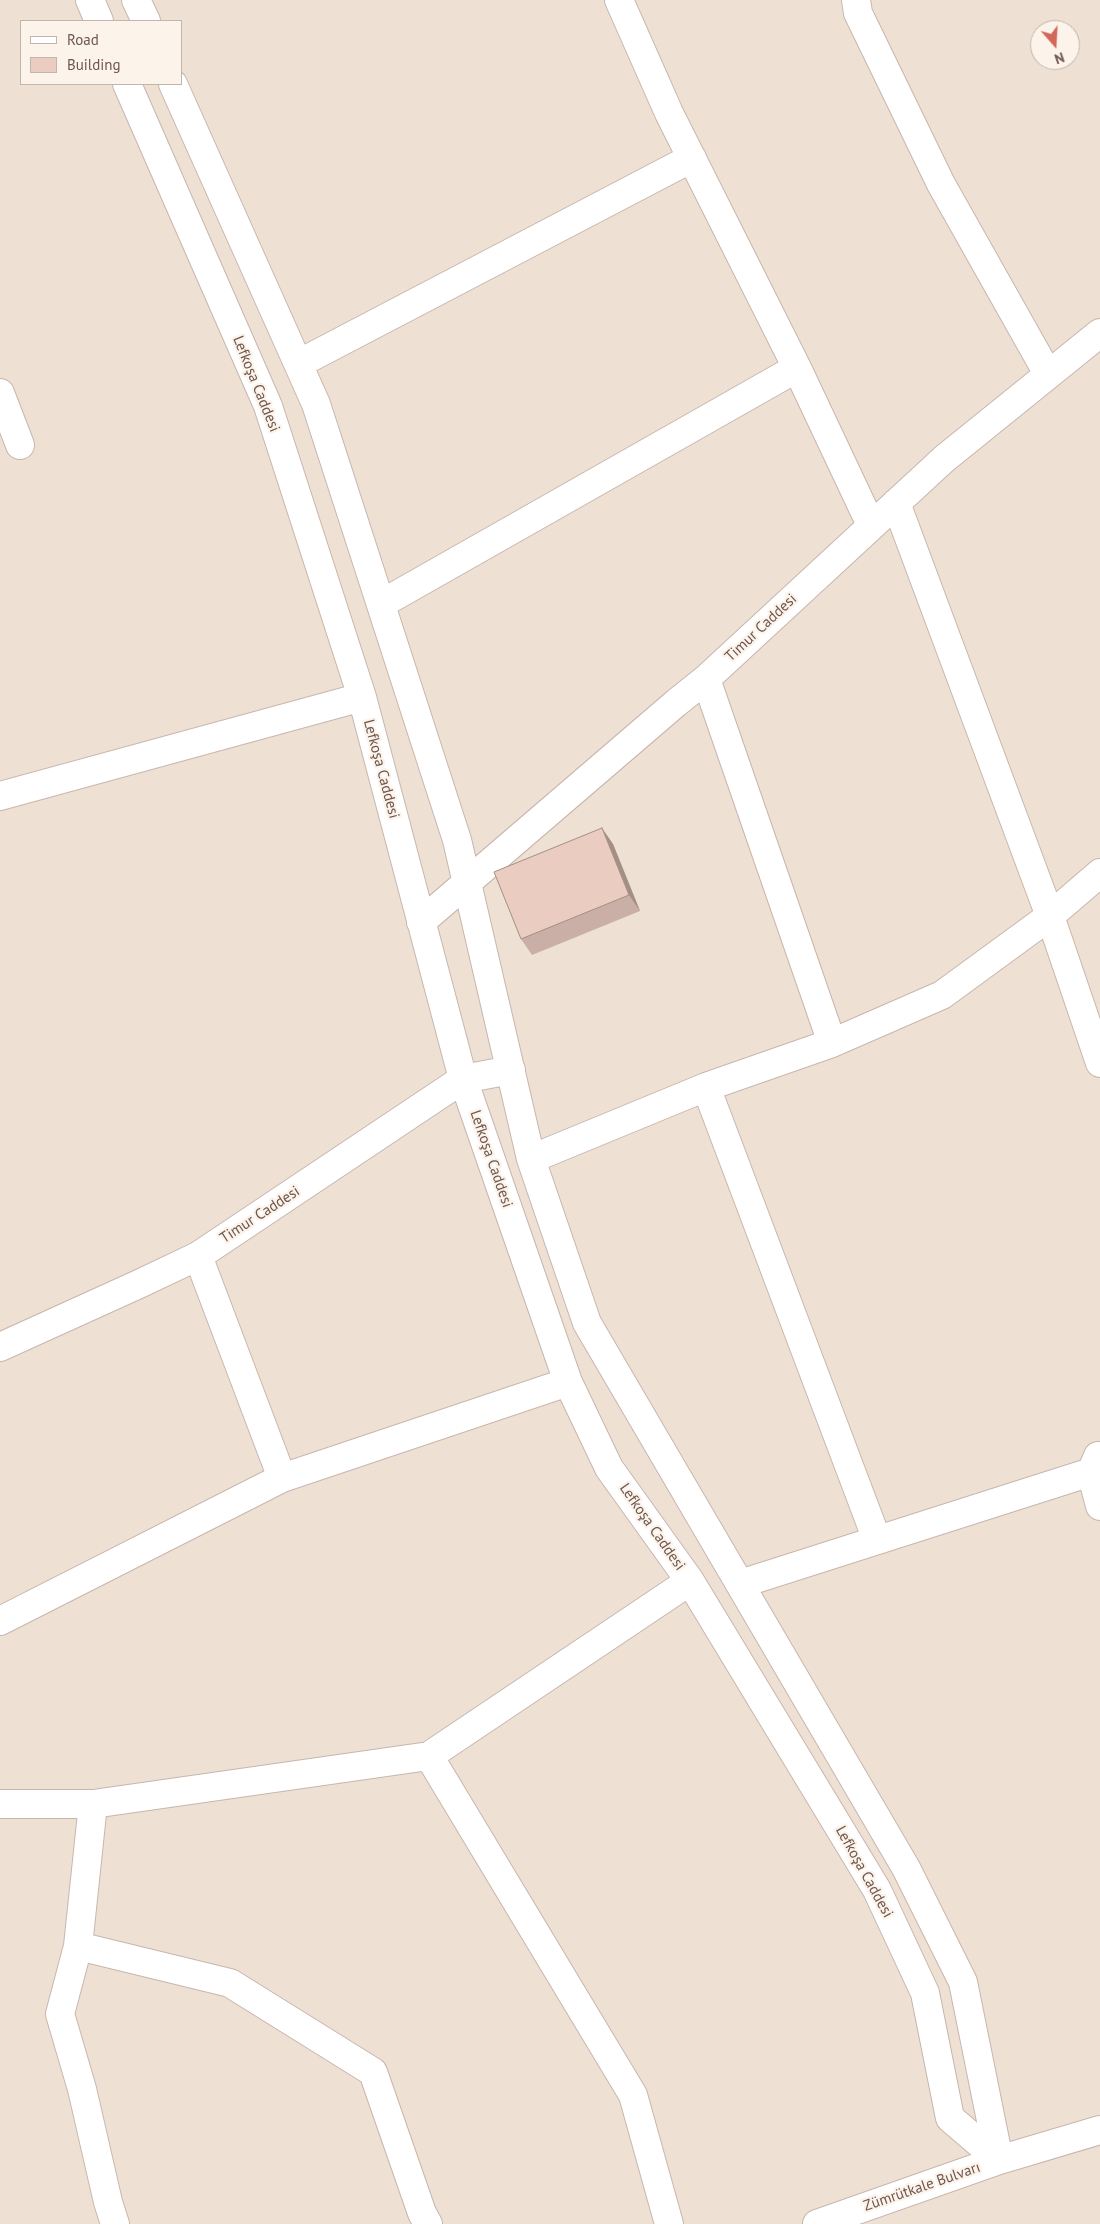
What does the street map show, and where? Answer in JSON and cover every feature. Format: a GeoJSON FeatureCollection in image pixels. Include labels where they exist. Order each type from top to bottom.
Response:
{"type":"FeatureCollection","features":[{"type":"Feature","properties":{"kind":"street"},"geometry":{"type":"LineString","coordinates":[[90,0],[99,20]]}},
{"type":"Feature","properties":{"kind":"street"},"geometry":{"type":"LineString","coordinates":[[136,0],[146,20]]}},
{"type":"Feature","properties":{"kind":"street"},"geometry":{"type":"LineString","coordinates":[[618,0],[669,113],[797,368],[871,525]]}},
{"type":"Feature","properties":{"kind":"street"},"geometry":{"type":"LineString","coordinates":[[856,0],[858,13],[941,184],[1048,374]]}},
{"type":"Feature","properties":{"kind":"street","name":"Lefkoşa Caddesi"},"geometry":{"type":"LineString","coordinates":[[126,85],[268,406],[362,697],[463,1079],[568,1382],[609,1468],[690,1581],[877,1890],[925,1993],[950,2118],[999,2160]]}},
{"type":"Feature","properties":{"kind":"street"},"geometry":{"type":"LineString","coordinates":[[173,85],[316,404],[458,840],[530,1160],[587,1322],[906,1868],[963,1982],[999,2160]]}},
{"type":"Feature","properties":{"kind":"street"},"geometry":{"type":"LineString","coordinates":[[298,364],[692,158]]}},
{"type":"Feature","properties":{"kind":"street","name":"Timur Caddesi"},"geometry":{"type":"LineString","coordinates":[[421,922],[706,679],[944,459],[1100,333]]}},
{"type":"Feature","properties":{"kind":"street"},"geometry":{"type":"LineString","coordinates":[[381,604],[797,368]]}},
{"type":"Feature","properties":{"kind":"street"},"geometry":{"type":"LineString","coordinates":[[0,394],[20,445]]}},
{"type":"Feature","properties":{"kind":"street"},"geometry":{"type":"LineString","coordinates":[[896,504],[1050,916],[1100,1063]]}},
{"type":"Feature","properties":{"kind":"street"},"geometry":{"type":"LineString","coordinates":[[706,679],[832,1043]]}},
{"type":"Feature","properties":{"kind":"street"},"geometry":{"type":"LineString","coordinates":[[0,796],[362,697]]}},
{"type":"Feature","properties":{"kind":"street"},"geometry":{"type":"LineString","coordinates":[[530,1160],[706,1087],[832,1043],[942,995],[1050,916],[1100,873]]}},
{"type":"Feature","properties":{"kind":"street","name":"Timur Caddesi"},"geometry":{"type":"LineString","coordinates":[[2,1341],[139,1284],[198,1256],[463,1079],[511,1070]]}},
{"type":"Feature","properties":{"kind":"street"},"geometry":{"type":"LineString","coordinates":[[706,1087],[877,1540]]}},
{"type":"Feature","properties":{"kind":"street"},"geometry":{"type":"LineString","coordinates":[[198,1256],[282,1478]]}},
{"type":"Feature","properties":{"kind":"street"},"geometry":{"type":"LineString","coordinates":[[0,1621],[282,1478],[568,1382]]}},
{"type":"Feature","properties":{"kind":"street"},"geometry":{"type":"LineString","coordinates":[[740,1584],[877,1540],[1097,1462],[1100,1506]]}},
{"type":"Feature","properties":{"kind":"street"},"geometry":{"type":"LineString","coordinates":[[0,1804],[93,1804],[430,1756],[690,1581]]}},
{"type":"Feature","properties":{"kind":"street"},"geometry":{"type":"LineString","coordinates":[[430,1756],[633,2095],[669,2224]]}},
{"type":"Feature","properties":{"kind":"street"},"geometry":{"type":"LineString","coordinates":[[93,1804],[78,1946],[60,2014],[82,2089],[108,2202],[115,2224]]}},
{"type":"Feature","properties":{"kind":"street"},"geometry":{"type":"LineString","coordinates":[[78,1946],[230,1983],[373,2072],[422,2213],[428,2224]]}},
{"type":"Feature","properties":{"kind":"street","name":"Zümrütkale Bulvarı"},"geometry":{"type":"LineString","coordinates":[[817,2224],[999,2160],[1100,2130]]}},
{"type":"Feature","properties":{"kind":"shaded area"},"geometry":{"type":"Polygon","coordinates":[[[0,0],[1100,0],[1100,2224],[0,2224],[0,0]]]}},
{"type":"Feature","properties":{"kind":"building"},"geometry":{"type":"Polygon","coordinates":[[[602,828],[629,895],[521,939],[494,872],[602,828]]]}}]}
